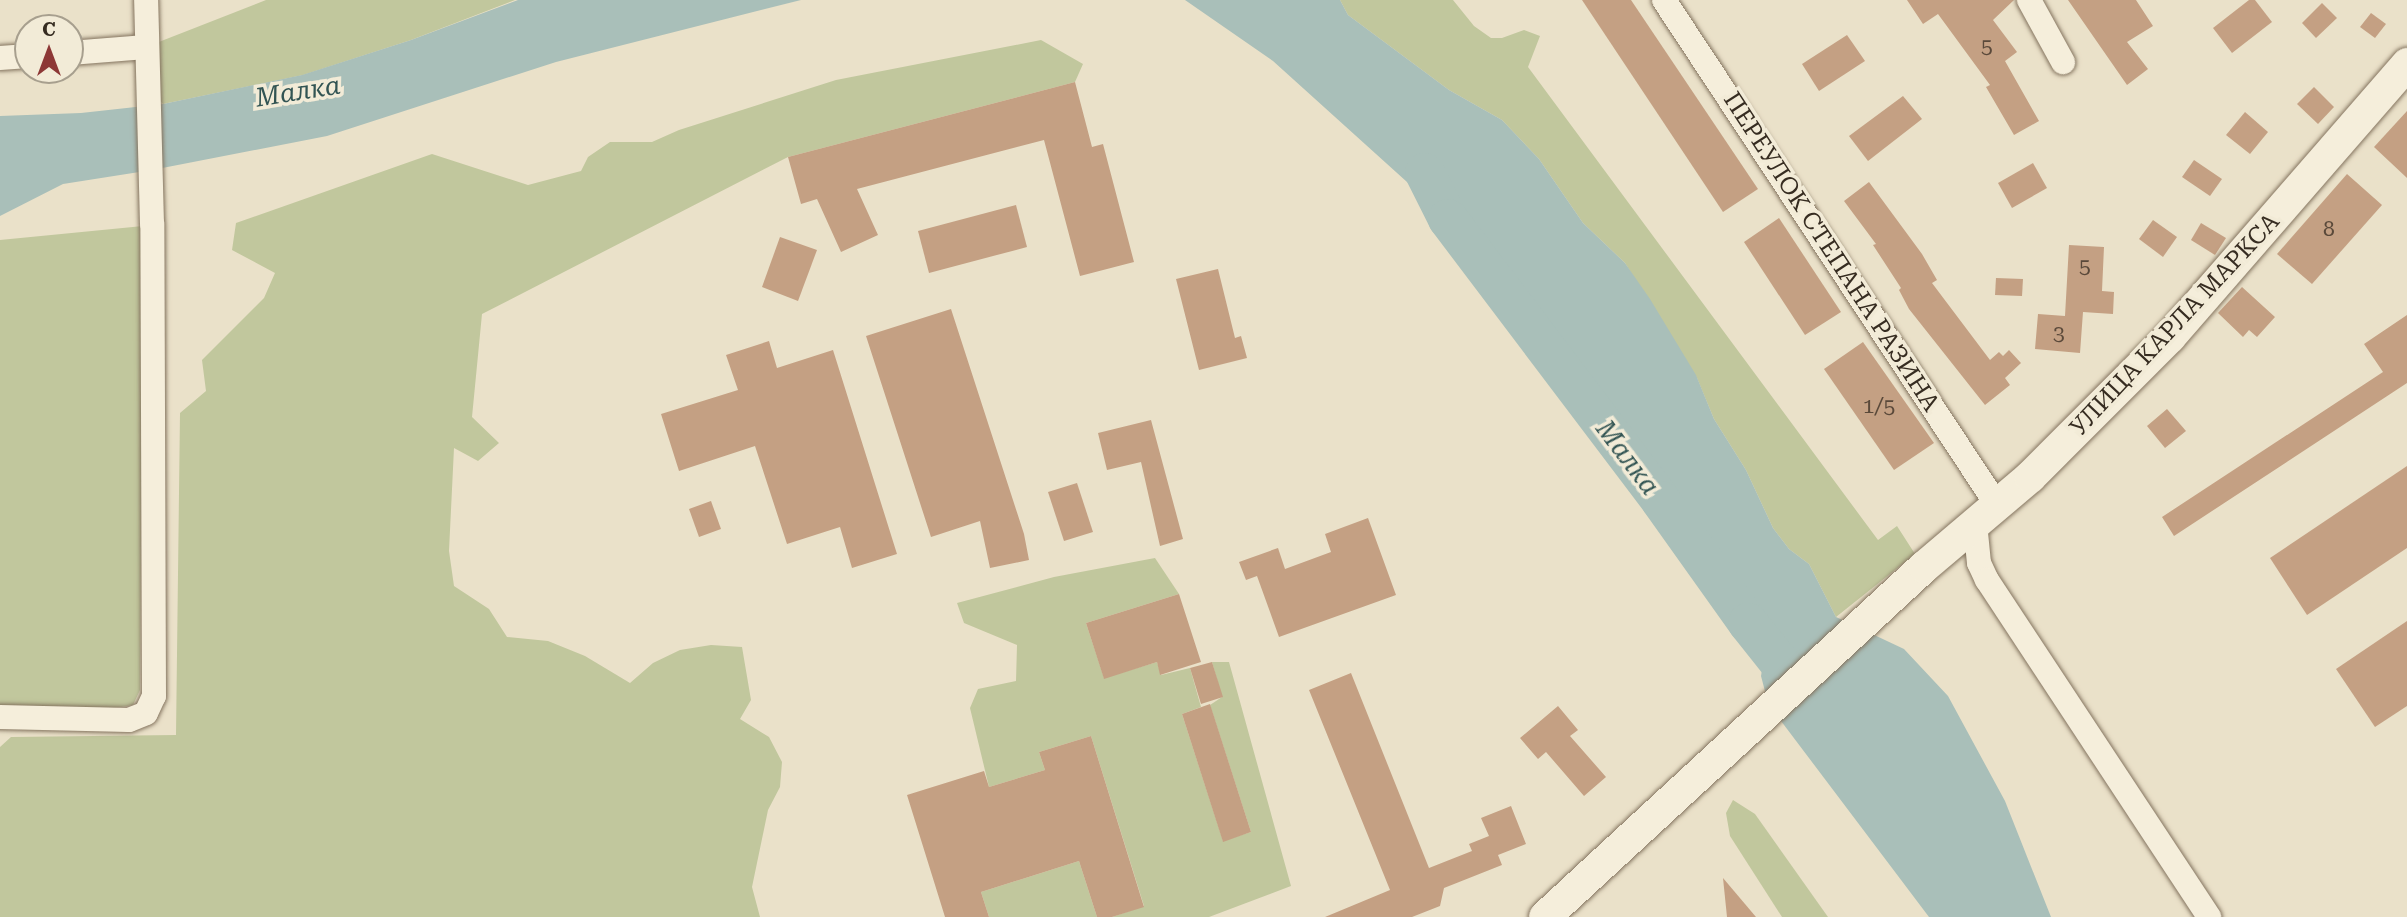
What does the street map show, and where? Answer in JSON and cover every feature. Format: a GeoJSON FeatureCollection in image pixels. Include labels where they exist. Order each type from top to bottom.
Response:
{"type":"FeatureCollection","features":[{"type":"Feature","properties":{"kind":"street"},"geometry":{"type":"LineString","coordinates":[[0,718],[129,720],[146,713],[152,704],[152,224],[146,0]]}},
{"type":"Feature","properties":{"kind":"street","name":"ПЕРЕУЛОК СТЕПАНА РАЗИНА"},"geometry":{"type":"LineString","coordinates":[[1664,0],[1986,514]]}},
{"type":"Feature","properties":{"kind":"street"},"geometry":{"type":"LineString","coordinates":[[2029,0],[2063,62]]}},
{"type":"Feature","properties":{"kind":"street"},"geometry":{"type":"LineString","coordinates":[[84,52],[146,47]]}},
{"type":"Feature","properties":{"kind":"street","name":"УЛИЦА КАРЛА МАРКСА"},"geometry":{"type":"LineString","coordinates":[[1545,917],[1924,567],[2030,477],[2170,337],[2407,64]]}},
{"type":"Feature","properties":{"kind":"street"},"geometry":{"type":"LineString","coordinates":[[1986,514],[1979,563],[1987,580],[2209,917]]}},
{"type":"Feature","properties":{"kind":"green space"},"geometry":{"type":"Polygon","coordinates":[[[266,0],[515,0],[411,40],[303,75],[163,104],[157,97],[146,47],[266,0]]]}},
{"type":"Feature","properties":{"kind":"green space"},"geometry":{"type":"Polygon","coordinates":[[[1340,0],[1453,0],[1474,26],[1491,38],[1502,38],[1524,30],[1540,36],[1528,67],[1878,540],[1897,526],[1915,554],[1836,617],[1809,564],[1789,549],[1773,528],[1746,470],[1714,419],[1697,378],[1625,263],[1583,223],[1539,159],[1502,120],[1449,90],[1348,15],[1340,0]]]}},
{"type":"Feature","properties":{"kind":"green space"},"geometry":{"type":"Polygon","coordinates":[[[1041,40],[1083,64],[1075,82],[788,157],[482,314],[472,417],[499,443],[478,461],[454,448],[449,551],[454,586],[489,609],[507,637],[548,641],[585,656],[630,683],[653,663],[680,650],[711,645],[742,647],[751,700],[740,719],[769,737],[782,762],[780,787],[768,810],[752,887],[760,917],[0,917],[0,747],[11,737],[176,735],[180,413],[206,391],[202,360],[264,298],[275,273],[232,250],[236,223],[432,154],[528,185],[581,171],[588,157],[610,142],[652,142],[679,130],[836,80],[1041,40]]]}},
{"type":"Feature","properties":{"kind":"green space"},"geometry":{"type":"Polygon","coordinates":[[[143,226],[140,690],[133,705],[114,708],[0,705],[0,240],[143,226]]]}},
{"type":"Feature","properties":{"kind":"green space"},"geometry":{"type":"Polygon","coordinates":[[[1155,558],[1179,594],[1086,623],[1104,678],[1157,662],[1161,675],[1190,668],[1201,707],[1182,714],[1223,841],[1251,832],[1210,705],[1222,697],[1212,662],[1229,662],[1291,886],[1209,917],[1112,917],[1144,906],[1091,736],[1039,752],[1045,770],[989,787],[970,708],[978,689],[1016,681],[1017,645],[964,623],[957,603],[1054,577],[1155,558]]]}},
{"type":"Feature","properties":{"kind":"green space"},"geometry":{"type":"Polygon","coordinates":[[[1733,800],[1755,814],[1828,917],[1782,917],[1730,836],[1726,813],[1733,800]]]}},
{"type":"Feature","properties":{"kind":"green space"},"geometry":{"type":"Polygon","coordinates":[[[1079,861],[1097,917],[989,917],[981,892],[1079,861]]]}},
{"type":"Feature","properties":{"kind":"water"},"geometry":{"type":"Polygon","coordinates":[[[518,0],[801,0],[556,62],[327,136],[152,170],[63,184],[0,216],[0,116],[81,113],[163,104],[302,75],[411,40],[518,0]]]}},
{"type":"Feature","properties":{"kind":"water"},"geometry":{"type":"Polygon","coordinates":[[[1185,0],[1340,0],[1348,15],[1449,90],[1502,120],[1539,159],[1583,223],[1625,263],[1650,299],[1696,375],[1714,419],[1746,470],[1773,528],[1789,549],[1809,564],[1836,617],[1904,649],[1948,696],[2005,801],[2051,917],[1929,917],[1775,713],[1761,676],[1764,658],[1761,637],[1448,219],[1273,61],[1185,0]]]}},
{"type":"Feature","properties":{"kind":"building"},"geometry":{"type":"Polygon","coordinates":[[[1582,0],[1631,0],[1758,189],[1723,212],[1582,0]]]}},
{"type":"Feature","properties":{"kind":"building"},"geometry":{"type":"Polygon","coordinates":[[[1907,0],[2014,0],[1993,20],[2017,52],[2005,61],[2039,121],[2014,135],[1986,87],[1990,85],[1938,14],[1923,24],[1907,0]]]}},
{"type":"Feature","properties":{"kind":"building"},"geometry":{"type":"Polygon","coordinates":[[[2068,0],[2136,0],[2153,26],[2127,42],[2148,69],[2127,85],[2068,0]]]}},
{"type":"Feature","properties":{"kind":"building"},"geometry":{"type":"Polygon","coordinates":[[[2249,0],[2255,0],[2272,22],[2232,53],[2213,28],[2249,0]]]}},
{"type":"Feature","properties":{"kind":"building"},"geometry":{"type":"Polygon","coordinates":[[[2322,3],[2337,18],[2316,38],[2302,23],[2322,3]]]}},
{"type":"Feature","properties":{"kind":"building"},"geometry":{"type":"Polygon","coordinates":[[[2371,13],[2386,24],[2375,38],[2360,27],[2371,13]]]}},
{"type":"Feature","properties":{"kind":"building"},"geometry":{"type":"Polygon","coordinates":[[[1847,35],[1865,61],[1819,91],[1802,64],[1847,35]]]}},
{"type":"Feature","properties":{"kind":"building"},"geometry":{"type":"Polygon","coordinates":[[[1075,82],[1092,147],[1103,144],[1134,262],[1080,276],[1044,140],[857,189],[878,235],[841,252],[817,199],[801,204],[788,157],[1075,82]]]}},
{"type":"Feature","properties":{"kind":"building"},"geometry":{"type":"Polygon","coordinates":[[[2314,87],[2334,107],[2318,124],[2297,104],[2314,87]]]}},
{"type":"Feature","properties":{"kind":"building"},"geometry":{"type":"Polygon","coordinates":[[[1903,96],[1922,119],[1868,161],[1849,136],[1903,96]]]}},
{"type":"Feature","properties":{"kind":"building"},"geometry":{"type":"Polygon","coordinates":[[[2407,111],[2407,178],[2374,147],[2407,111]]]}},
{"type":"Feature","properties":{"kind":"building"},"geometry":{"type":"Polygon","coordinates":[[[2245,112],[2268,132],[2250,154],[2226,135],[2245,112]]]}},
{"type":"Feature","properties":{"kind":"building"},"geometry":{"type":"Polygon","coordinates":[[[2194,160],[2222,179],[2210,196],[2182,177],[2194,160]]]}},
{"type":"Feature","properties":{"kind":"building"},"geometry":{"type":"Polygon","coordinates":[[[2033,163],[2047,188],[2012,208],[1998,183],[2033,163]]]}},
{"type":"Feature","properties":{"kind":"building"},"geometry":{"type":"Polygon","coordinates":[[[2347,174],[2382,205],[2312,284],[2277,254],[2347,174]]]}},
{"type":"Feature","properties":{"kind":"building"},"geometry":{"type":"Polygon","coordinates":[[[1869,182],[1922,254],[1937,280],[1932,283],[1990,360],[1999,352],[2003,356],[2009,350],[2021,363],[2005,378],[2010,385],[1985,405],[1909,309],[1899,290],[1901,288],[1873,245],[1876,244],[1844,201],[1869,182]]]}},
{"type":"Feature","properties":{"kind":"building"},"geometry":{"type":"Polygon","coordinates":[[[1016,205],[1027,247],[929,273],[918,231],[1016,205]]]}},
{"type":"Feature","properties":{"kind":"building"},"geometry":{"type":"Polygon","coordinates":[[[1779,218],[1841,312],[1805,335],[1744,242],[1779,218]]]}},
{"type":"Feature","properties":{"kind":"building"},"geometry":{"type":"Polygon","coordinates":[[[2153,220],[2177,237],[2163,257],[2139,239],[2153,220]]]}},
{"type":"Feature","properties":{"kind":"building"},"geometry":{"type":"Polygon","coordinates":[[[2201,223],[2226,238],[2215,255],[2191,240],[2201,223]]]}},
{"type":"Feature","properties":{"kind":"building"},"geometry":{"type":"Polygon","coordinates":[[[780,237],[817,250],[798,301],[762,287],[780,237]]]}},
{"type":"Feature","properties":{"kind":"building"},"geometry":{"type":"Polygon","coordinates":[[[2069,245],[2104,247],[2102,291],[2114,292],[2113,314],[2083,312],[2080,353],[2035,349],[2038,314],[2065,316],[2069,245]]]}},
{"type":"Feature","properties":{"kind":"building"},"geometry":{"type":"Polygon","coordinates":[[[1218,269],[1235,338],[1241,336],[1247,358],[1199,370],[1176,279],[1218,269]]]}},
{"type":"Feature","properties":{"kind":"building"},"geometry":{"type":"Polygon","coordinates":[[[1996,278],[2023,279],[2022,296],[1995,295],[1996,278]]]}},
{"type":"Feature","properties":{"kind":"building"},"geometry":{"type":"Polygon","coordinates":[[[2242,287],[2275,317],[2257,337],[2249,330],[2243,337],[2218,313],[2242,287]]]}},
{"type":"Feature","properties":{"kind":"building"},"geometry":{"type":"Polygon","coordinates":[[[951,309],[1024,534],[1029,560],[990,568],[980,521],[931,537],[866,336],[951,309]]]}},
{"type":"Feature","properties":{"kind":"building"},"geometry":{"type":"Polygon","coordinates":[[[2407,315],[2407,383],[2174,536],[2162,517],[2383,372],[2364,344],[2407,315]]]}},
{"type":"Feature","properties":{"kind":"building"},"geometry":{"type":"Polygon","coordinates":[[[769,341],[777,368],[833,350],[897,554],[852,568],[840,527],[787,544],[755,446],[679,471],[661,414],[738,390],[726,355],[769,341]]]}},
{"type":"Feature","properties":{"kind":"building"},"geometry":{"type":"Polygon","coordinates":[[[1863,342],[1934,443],[1894,470],[1824,369],[1863,342]]]}},
{"type":"Feature","properties":{"kind":"building"},"geometry":{"type":"Polygon","coordinates":[[[2167,409],[2186,431],[2165,448],[2147,426],[2167,409]]]}},
{"type":"Feature","properties":{"kind":"building"},"geometry":{"type":"Polygon","coordinates":[[[1151,420],[1183,539],[1160,546],[1141,462],[1107,470],[1098,433],[1151,420]]]}},
{"type":"Feature","properties":{"kind":"building"},"geometry":{"type":"Polygon","coordinates":[[[2407,466],[2407,548],[2307,615],[2270,558],[2407,466]]]}},
{"type":"Feature","properties":{"kind":"building"},"geometry":{"type":"Polygon","coordinates":[[[1077,483],[1093,532],[1064,541],[1048,492],[1077,483]]]}},
{"type":"Feature","properties":{"kind":"building"},"geometry":{"type":"Polygon","coordinates":[[[711,501],[721,529],[699,537],[689,509],[711,501]]]}},
{"type":"Feature","properties":{"kind":"building"},"geometry":{"type":"Polygon","coordinates":[[[1368,518],[1396,595],[1279,637],[1257,576],[1246,580],[1239,562],[1278,548],[1285,569],[1331,552],[1325,534],[1368,518]]]}},
{"type":"Feature","properties":{"kind":"building"},"geometry":{"type":"Polygon","coordinates":[[[1179,594],[1201,662],[1160,675],[1157,662],[1104,679],[1086,623],[1179,594]]]}},
{"type":"Feature","properties":{"kind":"building"},"geometry":{"type":"Polygon","coordinates":[[[2407,621],[2407,706],[2375,727],[2336,669],[2407,621]]]}},
{"type":"Feature","properties":{"kind":"building"},"geometry":{"type":"Polygon","coordinates":[[[1212,662],[1223,697],[1201,704],[1190,668],[1212,662]]]}},
{"type":"Feature","properties":{"kind":"building"},"geometry":{"type":"Polygon","coordinates":[[[1351,673],[1429,868],[1472,851],[1469,844],[1489,836],[1481,818],[1511,806],[1526,844],[1498,855],[1502,865],[1444,888],[1440,906],[1412,917],[1325,917],[1390,890],[1309,690],[1351,673]]]}},
{"type":"Feature","properties":{"kind":"building"},"geometry":{"type":"Polygon","coordinates":[[[1210,704],[1251,832],[1223,842],[1182,714],[1210,704]]]}},
{"type":"Feature","properties":{"kind":"building"},"geometry":{"type":"Polygon","coordinates":[[[1558,706],[1578,730],[1570,736],[1606,777],[1584,796],[1546,752],[1538,759],[1520,738],[1558,706]]]}},
{"type":"Feature","properties":{"kind":"building"},"geometry":{"type":"Polygon","coordinates":[[[1091,736],[1144,907],[1112,917],[1097,917],[1079,861],[981,892],[989,917],[945,917],[907,795],[984,771],[989,787],[1045,770],[1039,752],[1091,736]]]}},
{"type":"Feature","properties":{"kind":"building"},"geometry":{"type":"Polygon","coordinates":[[[1723,878],[1756,917],[1727,917],[1723,878]]]}},
{"type":"Feature","properties":{"kind":"waterway","name":"Малка"},"geometry":{"type":"LineString","coordinates":[[1425,173],[1448,219],[1791,677]]}}]}
